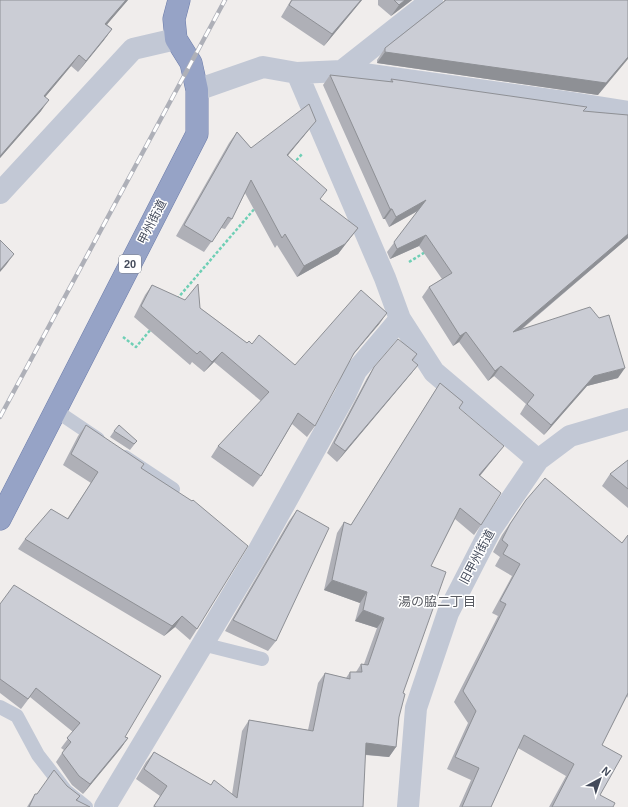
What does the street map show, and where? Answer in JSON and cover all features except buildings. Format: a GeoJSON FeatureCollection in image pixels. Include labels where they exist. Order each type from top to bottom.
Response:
{"type":"FeatureCollection","features":[{"type":"Feature","properties":{"kind":"highway","name":"甲州街道"},"geometry":{"type":"LineString","coordinates":[[0,519],[197,134],[197,90],[190,63],[176,39],[174,19],[179,0]]}},
{"type":"Feature","properties":{"kind":"street"},"geometry":{"type":"LineString","coordinates":[[342,71],[432,0]]}},
{"type":"Feature","properties":{"kind":"street"},"geometry":{"type":"LineString","coordinates":[[0,193],[133,49],[176,39]]}},
{"type":"Feature","properties":{"kind":"street"},"geometry":{"type":"LineString","coordinates":[[197,90],[264,67],[297,73],[342,71],[628,112]]}},
{"type":"Feature","properties":{"kind":"street"},"geometry":{"type":"LineString","coordinates":[[297,73],[385,278],[400,319],[434,372],[538,460]]}},
{"type":"Feature","properties":{"kind":"street"},"geometry":{"type":"LineString","coordinates":[[105,807],[202,644],[249,552],[345,395],[356,371],[400,319]]}},
{"type":"Feature","properties":{"kind":"street","name":"旧甲州街道"},"geometry":{"type":"LineString","coordinates":[[408,807],[416,708],[448,613],[491,529],[538,460],[570,436],[628,419]]}},
{"type":"Feature","properties":{"kind":"lane"},"geometry":{"type":"LineString","coordinates":[[55,410],[173,489],[185,499]]}},
{"type":"Feature","properties":{"kind":"lane"},"geometry":{"type":"LineString","coordinates":[[202,644],[262,659]]}},
{"type":"Feature","properties":{"kind":"lane"},"geometry":{"type":"LineString","coordinates":[[0,707],[17,716],[38,755],[66,791],[86,807]]}},
{"type":"Feature","properties":{"kind":"path"},"geometry":{"type":"LineString","coordinates":[[290,167],[322,131]]}},
{"type":"Feature","properties":{"kind":"path"},"geometry":{"type":"LineString","coordinates":[[172,305],[260,203]]}},
{"type":"Feature","properties":{"kind":"path"},"geometry":{"type":"LineString","coordinates":[[385,278],[427,251],[432,245]]}},
{"type":"Feature","properties":{"kind":"path"},"geometry":{"type":"LineString","coordinates":[[101,321],[136,347],[156,323]]}},
{"type":"Feature","properties":{"kind":"railway"},"geometry":{"type":"LineString","coordinates":[[0,417],[225,0]]}},
{"type":"Feature","properties":{"kind":"district","name":"湯の脇二丁目"},"geometry":{"type":"Point","coordinates":[437,601]}}]}
